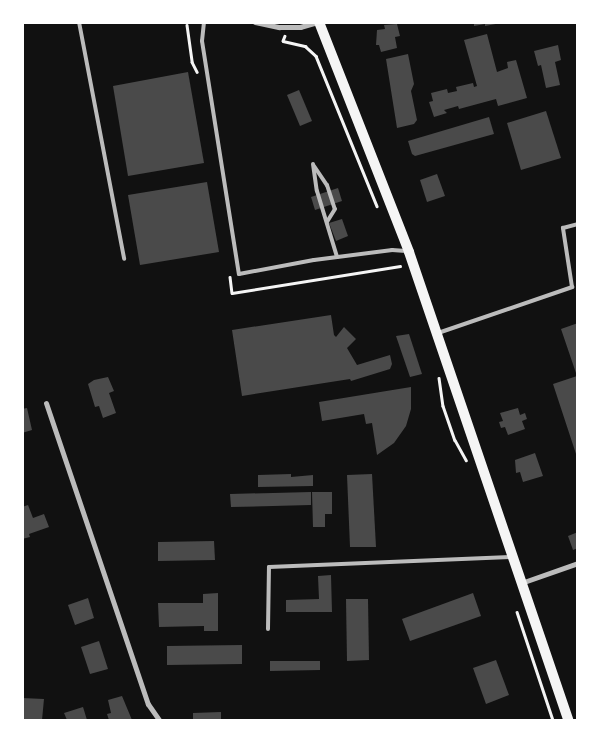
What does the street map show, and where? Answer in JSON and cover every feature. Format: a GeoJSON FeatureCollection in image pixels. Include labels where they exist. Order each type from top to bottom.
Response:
{"type":"FeatureCollection","features":[{"type":"Feature","properties":{"kind":"main road"},"geometry":{"type":"LineString","coordinates":[[318,22],[408,252],[568,720]]}},
{"type":"Feature","properties":{"kind":"street"},"geometry":{"type":"LineString","coordinates":[[255,22],[279,27],[300,27],[318,22]]}},
{"type":"Feature","properties":{"kind":"street"},"geometry":{"type":"LineString","coordinates":[[46,403],[148,704],[159,720]]}},
{"type":"Feature","properties":{"kind":"street"},"geometry":{"type":"LineString","coordinates":[[521,583],[578,563]]}},
{"type":"Feature","properties":{"kind":"lane"},"geometry":{"type":"LineString","coordinates":[[79,22],[124,259]]}},
{"type":"Feature","properties":{"kind":"lane"},"geometry":{"type":"LineString","coordinates":[[204,22],[202,40],[239,274],[337,257],[395,250],[408,252]]}},
{"type":"Feature","properties":{"kind":"lane"},"geometry":{"type":"LineString","coordinates":[[327,222],[335,209],[328,185],[313,164],[317,191],[337,257]]}},
{"type":"Feature","properties":{"kind":"lane"},"geometry":{"type":"LineString","coordinates":[[436,334],[572,287],[563,228],[578,224]]}},
{"type":"Feature","properties":{"kind":"lane"},"geometry":{"type":"LineString","coordinates":[[268,629],[268,567],[512,557]]}},
{"type":"Feature","properties":{"kind":"path"},"geometry":{"type":"LineString","coordinates":[[187,25],[192,62],[198,74]]}},
{"type":"Feature","properties":{"kind":"path"},"geometry":{"type":"LineString","coordinates":[[284,41],[305,46],[316,56],[380,213]]}},
{"type":"Feature","properties":{"kind":"path"},"geometry":{"type":"LineString","coordinates":[[395,250],[403,274]]}},
{"type":"Feature","properties":{"kind":"path"},"geometry":{"type":"LineString","coordinates":[[229,274],[232,293],[400,266]]}},
{"type":"Feature","properties":{"kind":"path"},"geometry":{"type":"LineString","coordinates":[[437,371],[446,415],[458,448],[467,462]]}},
{"type":"Feature","properties":{"kind":"path"},"geometry":{"type":"LineString","coordinates":[[517,609],[553,720]]}},
{"type":"Feature","properties":{"kind":"building"},"geometry":{"type":"Polygon","coordinates":[[[474,22],[501,22],[501,23],[474,26],[474,22]]]}},
{"type":"Feature","properties":{"kind":"building"},"geometry":{"type":"Polygon","coordinates":[[[397,24],[400,36],[395,37],[397,48],[381,52],[379,45],[376,45],[377,30],[385,29],[384,25],[397,24]]]}},
{"type":"Feature","properties":{"kind":"building"},"geometry":{"type":"Polygon","coordinates":[[[487,34],[497,72],[508,68],[507,62],[516,60],[527,98],[498,106],[496,99],[459,109],[458,106],[444,110],[447,113],[434,117],[429,102],[433,101],[431,93],[447,89],[448,93],[457,91],[456,87],[473,83],[474,87],[477,86],[464,40],[487,34]]]}},
{"type":"Feature","properties":{"kind":"building"},"geometry":{"type":"Polygon","coordinates":[[[558,45],[561,60],[555,62],[560,85],[546,88],[541,65],[538,66],[534,51],[558,45]]]}},
{"type":"Feature","properties":{"kind":"building"},"geometry":{"type":"Polygon","coordinates":[[[408,54],[414,84],[411,91],[417,120],[414,124],[397,128],[386,59],[408,54]]]}},
{"type":"Feature","properties":{"kind":"building"},"geometry":{"type":"Polygon","coordinates":[[[188,72],[204,163],[128,176],[113,86],[188,72]]]}},
{"type":"Feature","properties":{"kind":"building"},"geometry":{"type":"Polygon","coordinates":[[[299,90],[312,121],[300,126],[287,95],[299,90]]]}},
{"type":"Feature","properties":{"kind":"building"},"geometry":{"type":"Polygon","coordinates":[[[546,111],[561,158],[521,170],[507,123],[546,111]]]}},
{"type":"Feature","properties":{"kind":"building"},"geometry":{"type":"Polygon","coordinates":[[[489,117],[494,134],[415,156],[412,154],[408,141],[489,117]]]}},
{"type":"Feature","properties":{"kind":"building"},"geometry":{"type":"Polygon","coordinates":[[[437,174],[445,196],[427,202],[420,180],[437,174]]]}},
{"type":"Feature","properties":{"kind":"building"},"geometry":{"type":"Polygon","coordinates":[[[207,182],[219,252],[140,265],[128,195],[207,182]]]}},
{"type":"Feature","properties":{"kind":"building"},"geometry":{"type":"Polygon","coordinates":[[[338,188],[342,201],[315,210],[311,197],[338,188]]]}},
{"type":"Feature","properties":{"kind":"building"},"geometry":{"type":"Polygon","coordinates":[[[342,219],[348,236],[336,241],[329,223],[342,219]]]}},
{"type":"Feature","properties":{"kind":"building"},"geometry":{"type":"Polygon","coordinates":[[[331,315],[334,335],[336,337],[344,327],[356,339],[347,348],[357,365],[390,355],[392,364],[390,369],[351,381],[350,379],[242,396],[232,330],[331,315]]]}},
{"type":"Feature","properties":{"kind":"building"},"geometry":{"type":"Polygon","coordinates":[[[578,323],[577,457],[553,384],[577,376],[561,329],[578,323]]]}},
{"type":"Feature","properties":{"kind":"building"},"geometry":{"type":"Polygon","coordinates":[[[409,334],[422,374],[410,377],[396,336],[409,334]]]}},
{"type":"Feature","properties":{"kind":"building"},"geometry":{"type":"Polygon","coordinates":[[[108,377],[114,391],[109,393],[116,413],[103,418],[99,406],[95,407],[88,384],[94,380],[108,377]]]}},
{"type":"Feature","properties":{"kind":"building"},"geometry":{"type":"Polygon","coordinates":[[[411,387],[411,409],[406,426],[394,443],[377,455],[372,423],[366,424],[364,414],[322,421],[319,402],[411,387]]]}},
{"type":"Feature","properties":{"kind":"building"},"geometry":{"type":"Polygon","coordinates":[[[27,408],[32,430],[22,433],[22,409],[27,408]]]}},
{"type":"Feature","properties":{"kind":"building"},"geometry":{"type":"Polygon","coordinates":[[[518,408],[520,415],[525,413],[527,419],[522,421],[525,429],[508,435],[505,427],[501,428],[499,422],[503,421],[500,413],[518,408]]]}},
{"type":"Feature","properties":{"kind":"building"},"geometry":{"type":"Polygon","coordinates":[[[535,453],[543,476],[523,482],[520,472],[516,473],[515,460],[535,453]]]}},
{"type":"Feature","properties":{"kind":"building"},"geometry":{"type":"Polygon","coordinates":[[[291,474],[291,477],[313,475],[313,486],[258,487],[258,475],[291,474]]]}},
{"type":"Feature","properties":{"kind":"building"},"geometry":{"type":"Polygon","coordinates":[[[372,474],[376,547],[350,547],[347,475],[372,474]]]}},
{"type":"Feature","properties":{"kind":"building"},"geometry":{"type":"Polygon","coordinates":[[[311,492],[311,505],[231,507],[230,494],[311,492]]]}},
{"type":"Feature","properties":{"kind":"building"},"geometry":{"type":"Polygon","coordinates":[[[312,492],[332,492],[332,514],[325,514],[325,527],[313,527],[312,492]]]}},
{"type":"Feature","properties":{"kind":"building"},"geometry":{"type":"Polygon","coordinates":[[[28,505],[33,518],[44,514],[49,527],[29,534],[30,537],[22,539],[22,507],[28,505]]]}},
{"type":"Feature","properties":{"kind":"building"},"geometry":{"type":"Polygon","coordinates":[[[578,532],[578,548],[573,550],[568,536],[578,532]]]}},
{"type":"Feature","properties":{"kind":"building"},"geometry":{"type":"Polygon","coordinates":[[[214,541],[215,560],[158,561],[158,542],[214,541]]]}},
{"type":"Feature","properties":{"kind":"building"},"geometry":{"type":"Polygon","coordinates":[[[331,575],[332,612],[286,612],[286,600],[319,599],[318,576],[331,575]]]}},
{"type":"Feature","properties":{"kind":"building"},"geometry":{"type":"Polygon","coordinates":[[[218,593],[218,631],[204,631],[204,626],[159,627],[158,603],[203,603],[203,594],[218,593]]]}},
{"type":"Feature","properties":{"kind":"building"},"geometry":{"type":"Polygon","coordinates":[[[473,593],[481,616],[410,641],[402,619],[473,593]]]}},
{"type":"Feature","properties":{"kind":"building"},"geometry":{"type":"Polygon","coordinates":[[[88,598],[94,618],[75,625],[68,605],[88,598]]]}},
{"type":"Feature","properties":{"kind":"building"},"geometry":{"type":"Polygon","coordinates":[[[346,599],[368,599],[369,660],[347,661],[346,599]]]}},
{"type":"Feature","properties":{"kind":"building"},"geometry":{"type":"Polygon","coordinates":[[[99,641],[108,669],[90,674],[81,647],[99,641]]]}},
{"type":"Feature","properties":{"kind":"building"},"geometry":{"type":"Polygon","coordinates":[[[242,645],[242,664],[167,665],[167,646],[242,645]]]}},
{"type":"Feature","properties":{"kind":"building"},"geometry":{"type":"Polygon","coordinates":[[[496,660],[509,695],[486,704],[473,668],[496,660]]]}},
{"type":"Feature","properties":{"kind":"building"},"geometry":{"type":"Polygon","coordinates":[[[270,661],[320,661],[320,670],[270,671],[270,661]]]}},
{"type":"Feature","properties":{"kind":"building"},"geometry":{"type":"Polygon","coordinates":[[[122,696],[132,720],[109,720],[107,714],[111,713],[108,700],[122,696]]]}},
{"type":"Feature","properties":{"kind":"building"},"geometry":{"type":"Polygon","coordinates":[[[22,698],[44,699],[42,720],[22,720],[22,698]]]}},
{"type":"Feature","properties":{"kind":"building"},"geometry":{"type":"Polygon","coordinates":[[[83,707],[87,720],[67,720],[64,713],[83,707]]]}},
{"type":"Feature","properties":{"kind":"building"},"geometry":{"type":"Polygon","coordinates":[[[221,712],[221,720],[193,720],[193,713],[221,712]]]}}]}
